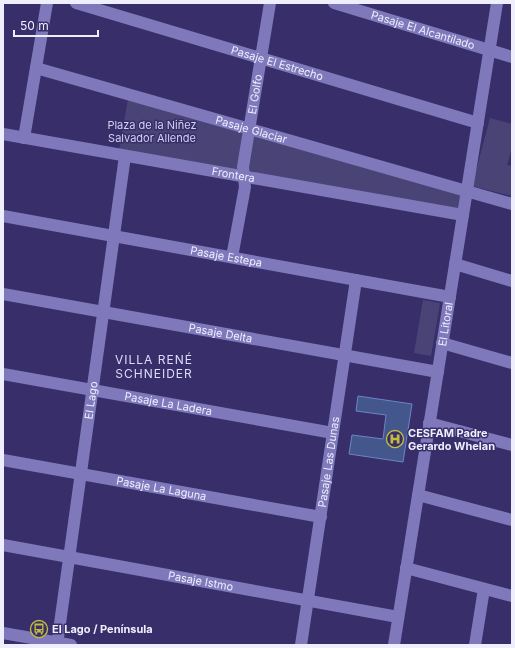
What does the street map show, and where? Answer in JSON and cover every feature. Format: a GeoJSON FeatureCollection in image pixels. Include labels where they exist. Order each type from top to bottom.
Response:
{"type":"FeatureCollection","features":[{"type":"Feature","properties":{"kind":"street"},"geometry":{"type":"LineString","coordinates":[[24,138],[47,3]]}},
{"type":"Feature","properties":{"kind":"street","name":"Pasaje El Estrecho"},"geometry":{"type":"LineString","coordinates":[[76,3],[478,123]]}},
{"type":"Feature","properties":{"kind":"street","name":"El Golfo"},"geometry":{"type":"LineString","coordinates":[[232,257],[244,187],[243,167],[270,3]]}},
{"type":"Feature","properties":{"kind":"street","name":"Pasaje El Alcantilado"},"geometry":{"type":"LineString","coordinates":[[334,3],[512,57]]}},
{"type":"Feature","properties":{"kind":"street","name":"El Litoral"},"geometry":{"type":"LineString","coordinates":[[394,645],[497,3]]}},
{"type":"Feature","properties":{"kind":"street","name":"Pasaje Glaciar"},"geometry":{"type":"LineString","coordinates":[[36,68],[467,190]]}},
{"type":"Feature","properties":{"kind":"street","name":"Frontera"},"geometry":{"type":"LineString","coordinates":[[3,134],[463,215]]}},
{"type":"Feature","properties":{"kind":"street","name":"El Lago"},"geometry":{"type":"LineString","coordinates":[[57,644],[125,156]]}},
{"type":"Feature","properties":{"kind":"street"},"geometry":{"type":"LineString","coordinates":[[467,190],[512,204]]}},
{"type":"Feature","properties":{"kind":"street","name":"Pasaje Estepa"},"geometry":{"type":"LineString","coordinates":[[3,216],[450,296]]}},
{"type":"Feature","properties":{"kind":"street"},"geometry":{"type":"LineString","coordinates":[[455,264],[512,281]]}},
{"type":"Feature","properties":{"kind":"street","name":"Pasaje Las Dunas"},"geometry":{"type":"LineString","coordinates":[[301,645],[356,280]]}},
{"type":"Feature","properties":{"kind":"street","name":"Pasaje Delta"},"geometry":{"type":"LineString","coordinates":[[3,294],[438,372]]}},
{"type":"Feature","properties":{"kind":"street"},"geometry":{"type":"LineString","coordinates":[[442,343],[512,363]]}},
{"type":"Feature","properties":{"kind":"street","name":"Pasaje La Ladera"},"geometry":{"type":"LineString","coordinates":[[3,374],[333,433]]}},
{"type":"Feature","properties":{"kind":"street"},"geometry":{"type":"LineString","coordinates":[[429,423],[512,445]]}},
{"type":"Feature","properties":{"kind":"street","name":"Pasaje La Laguna"},"geometry":{"type":"LineString","coordinates":[[3,460],[321,517]]}},
{"type":"Feature","properties":{"kind":"street"},"geometry":{"type":"LineString","coordinates":[[418,495],[512,520]]}},
{"type":"Feature","properties":{"kind":"street","name":"Pasaje Istmo"},"geometry":{"type":"LineString","coordinates":[[3,545],[398,617]]}},
{"type":"Feature","properties":{"kind":"street"},"geometry":{"type":"LineString","coordinates":[[406,568],[512,596]]}},
{"type":"Feature","properties":{"kind":"street"},"geometry":{"type":"LineString","coordinates":[[474,645],[484,589]]}},
{"type":"Feature","properties":{"kind":"street"},"geometry":{"type":"LineString","coordinates":[[3,633],[57,644],[71,645]]}},
{"type":"Feature","properties":{"kind":"green space","name":"Plaza de la Niñez Salvador Allende"},"geometry":{"type":"Polygon","coordinates":[[[128,99],[461,193],[458,208],[253,175],[119,150],[128,99]]]}},
{"type":"Feature","properties":{"kind":"green space"},"geometry":{"type":"Polygon","coordinates":[[[490,118],[512,124],[512,147],[507,165],[512,166],[512,196],[472,186],[490,118]]]}},
{"type":"Feature","properties":{"kind":"green space"},"geometry":{"type":"Polygon","coordinates":[[[423,300],[440,303],[431,356],[414,353],[423,300]]]}},
{"type":"Feature","properties":{"kind":"building"},"geometry":{"type":"Polygon","coordinates":[[[358,396],[412,404],[403,462],[349,454],[352,435],[383,439],[386,415],[356,411],[358,396]]]}},
{"type":"Feature","properties":{"kind":"place","name":"CESFAM Padre Gerardo Whelan"},"geometry":{"type":"Point","coordinates":[395,439]}},
{"type":"Feature","properties":{"kind":"place","name":"El Lago / Península"},"geometry":{"type":"Point","coordinates":[39,629]}},
{"type":"Feature","properties":{"kind":"district","name":"VILLA RENÉ SCHNEIDER"},"geometry":{"type":"Point","coordinates":[154,367]}}]}
